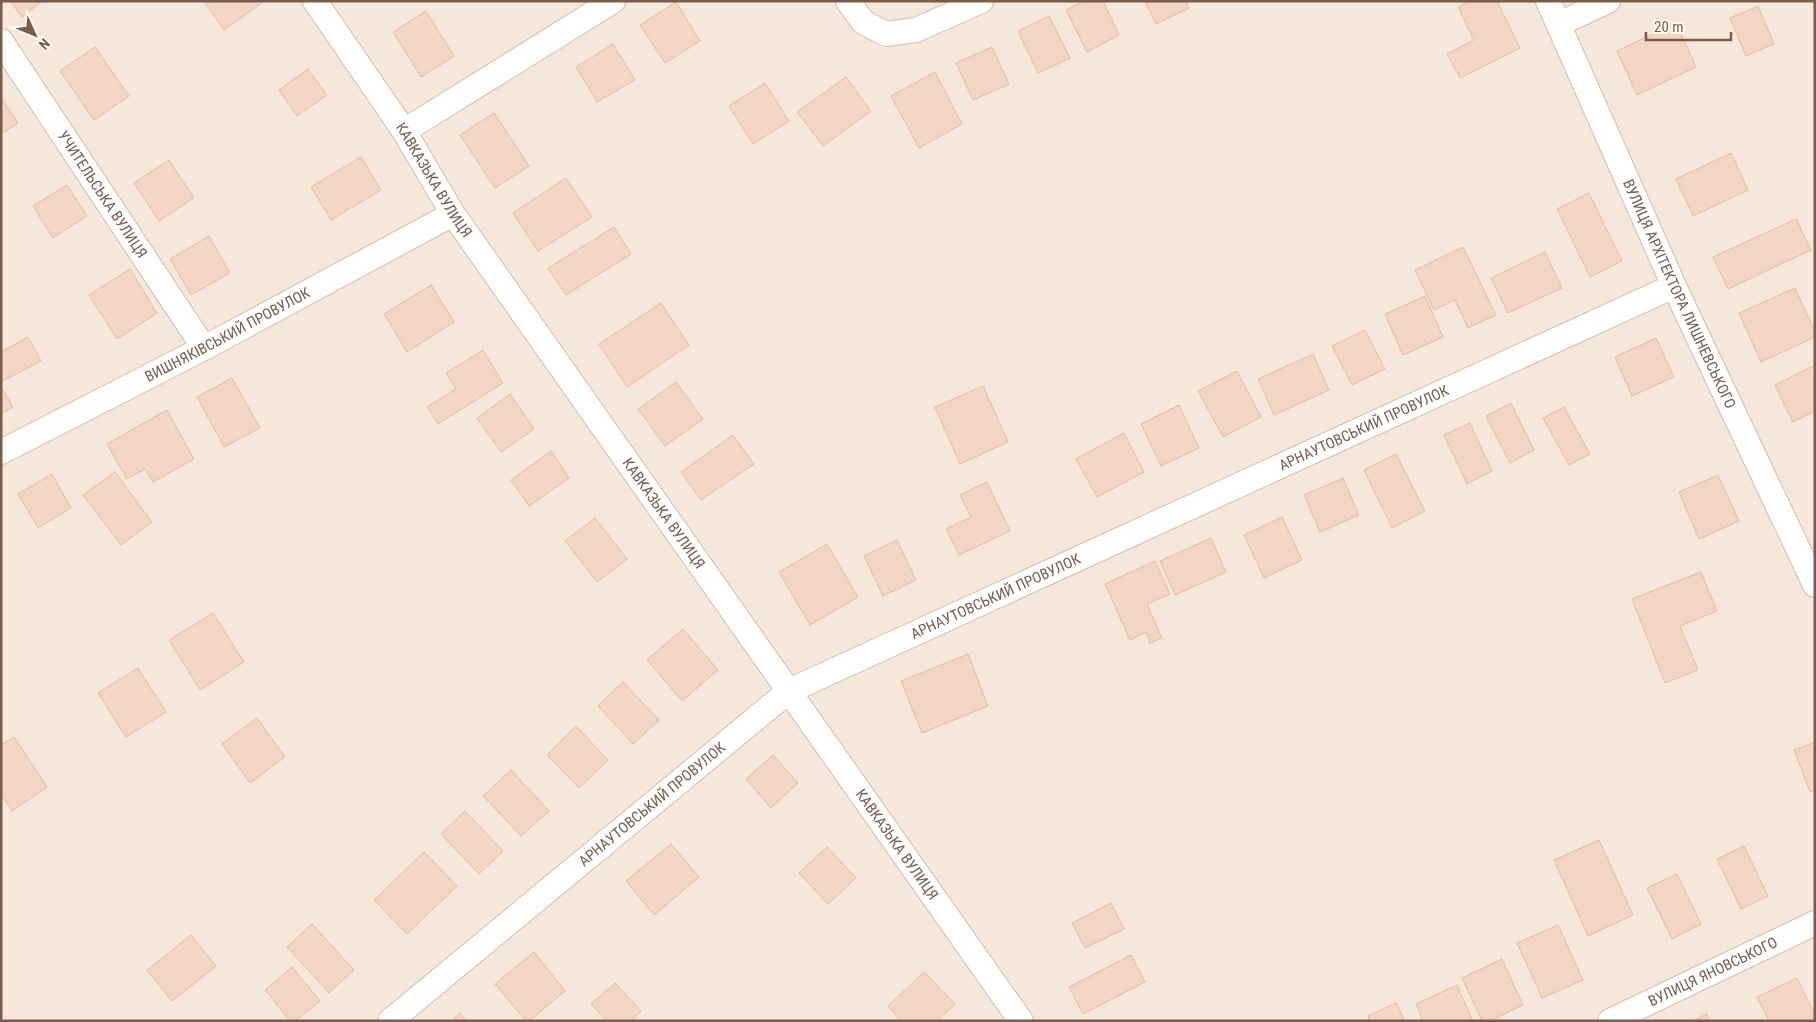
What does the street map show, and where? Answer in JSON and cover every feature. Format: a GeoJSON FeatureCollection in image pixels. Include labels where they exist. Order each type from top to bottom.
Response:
{"type":"FeatureCollection","features":[{"type":"Feature","properties":{"kind":"street","name":"КАВКАЗЬКА ВУЛИЦЯ"},"geometry":{"type":"LineString","coordinates":[[315,1],[404,131],[453,214],[1021,1021]]}},
{"type":"Feature","properties":{"kind":"street"},"geometry":{"type":"LineString","coordinates":[[404,131],[613,1]]}},
{"type":"Feature","properties":{"kind":"street"},"geometry":{"type":"LineString","coordinates":[[848,1],[863,22],[886,34],[916,30],[981,1]]}},
{"type":"Feature","properties":{"kind":"street","name":"ВУЛИЦЯ АРХІТЕКТОРА ЛИШНЕВСЬКОГО"},"geometry":{"type":"LineString","coordinates":[[1548,1],[1674,286],[1815,584]]}},
{"type":"Feature","properties":{"kind":"street"},"geometry":{"type":"LineString","coordinates":[[1559,24],[1608,1]]}},
{"type":"Feature","properties":{"kind":"street","name":"УЧИТЕЛЬСЬКА ВУЛИЦЯ"},"geometry":{"type":"LineString","coordinates":[[1,41],[204,348]]}},
{"type":"Feature","properties":{"kind":"street","name":"ВИШНЯКІВСЬКИЙ ПРОВУЛОК"},"geometry":{"type":"LineString","coordinates":[[1,452],[204,348],[453,214]]}},
{"type":"Feature","properties":{"kind":"street","name":"АРНАУТОВСЬКИЙ ПРОВУЛОК"},"geometry":{"type":"LineString","coordinates":[[390,1021],[789,691],[1674,286]]}},
{"type":"Feature","properties":{"kind":"street","name":"ВУЛИЦЯ ЯНОВСЬКОГО"},"geometry":{"type":"LineString","coordinates":[[1610,1021],[1815,923]]}},
{"type":"Feature","properties":{"kind":"shaded area"},"geometry":{"type":"Polygon","coordinates":[[[1,1],[1815,1],[1815,1021],[1,1021],[1,1]]]}},
{"type":"Feature","properties":{"kind":"building"},"geometry":{"type":"Polygon","coordinates":[[[10,1],[42,1],[22,17],[10,1]]]}},
{"type":"Feature","properties":{"kind":"building"},"geometry":{"type":"Polygon","coordinates":[[[204,1],[261,1],[262,3],[224,30],[204,1]]]}},
{"type":"Feature","properties":{"kind":"building"},"geometry":{"type":"Polygon","coordinates":[[[1084,1],[1103,1],[1119,35],[1087,52],[1066,10],[1084,1]]]}},
{"type":"Feature","properties":{"kind":"building"},"geometry":{"type":"Polygon","coordinates":[[[1145,1],[1185,1],[1189,8],[1156,24],[1145,1]]]}},
{"type":"Feature","properties":{"kind":"building"},"geometry":{"type":"Polygon","coordinates":[[[1470,1],[1497,1],[1520,48],[1460,78],[1447,54],[1474,40],[1458,7],[1470,1]]]}},
{"type":"Feature","properties":{"kind":"building"},"geometry":{"type":"Polygon","coordinates":[[[676,2],[700,41],[665,63],[640,25],[676,2]]]}},
{"type":"Feature","properties":{"kind":"building"},"geometry":{"type":"Polygon","coordinates":[[[1758,6],[1774,44],[1746,56],[1730,18],[1758,6]]]}},
{"type":"Feature","properties":{"kind":"building"},"geometry":{"type":"Polygon","coordinates":[[[426,11],[454,56],[421,77],[393,32],[426,11]]]}},
{"type":"Feature","properties":{"kind":"building"},"geometry":{"type":"Polygon","coordinates":[[[1049,16],[1070,58],[1038,73],[1018,31],[1049,16]]]}},
{"type":"Feature","properties":{"kind":"building"},"geometry":{"type":"Polygon","coordinates":[[[1676,23],[1696,67],[1637,95],[1617,51],[1676,23]]]}},
{"type":"Feature","properties":{"kind":"building"},"geometry":{"type":"Polygon","coordinates":[[[613,44],[635,80],[597,102],[576,67],[613,44]]]}},
{"type":"Feature","properties":{"kind":"building"},"geometry":{"type":"Polygon","coordinates":[[[95,47],[129,96],[94,120],[60,71],[95,47]]]}},
{"type":"Feature","properties":{"kind":"building"},"geometry":{"type":"Polygon","coordinates":[[[992,47],[1009,84],[973,100],[956,63],[992,47]]]}},
{"type":"Feature","properties":{"kind":"building"},"geometry":{"type":"Polygon","coordinates":[[[308,69],[327,95],[297,116],[279,90],[308,69]]]}},
{"type":"Feature","properties":{"kind":"building"},"geometry":{"type":"Polygon","coordinates":[[[935,72],[962,124],[919,148],[891,96],[935,72]]]}},
{"type":"Feature","properties":{"kind":"building"},"geometry":{"type":"Polygon","coordinates":[[[846,77],[871,111],[823,146],[797,112],[846,77]]]}},
{"type":"Feature","properties":{"kind":"building"},"geometry":{"type":"Polygon","coordinates":[[[765,83],[789,121],[753,144],[729,106],[765,83]]]}},
{"type":"Feature","properties":{"kind":"building"},"geometry":{"type":"Polygon","coordinates":[[[1,98],[18,123],[1,134],[1,98]]]}},
{"type":"Feature","properties":{"kind":"building"},"geometry":{"type":"Polygon","coordinates":[[[494,113],[529,166],[495,188],[460,135],[494,113]]]}},
{"type":"Feature","properties":{"kind":"building"},"geometry":{"type":"Polygon","coordinates":[[[1731,153],[1748,190],[1693,216],[1676,179],[1731,153]]]}},
{"type":"Feature","properties":{"kind":"building"},"geometry":{"type":"Polygon","coordinates":[[[361,157],[381,190],[331,220],[311,187],[361,157]]]}},
{"type":"Feature","properties":{"kind":"building"},"geometry":{"type":"Polygon","coordinates":[[[169,160],[194,198],[159,221],[134,183],[169,160]]]}},
{"type":"Feature","properties":{"kind":"building"},"geometry":{"type":"Polygon","coordinates":[[[566,178],[592,217],[538,251],[513,213],[566,178]]]}},
{"type":"Feature","properties":{"kind":"building"},"geometry":{"type":"Polygon","coordinates":[[[67,185],[87,216],[53,238],[33,206],[67,185]]]}},
{"type":"Feature","properties":{"kind":"building"},"geometry":{"type":"Polygon","coordinates":[[[1589,193],[1622,261],[1590,277],[1557,209],[1589,193]]]}},
{"type":"Feature","properties":{"kind":"building"},"geometry":{"type":"Polygon","coordinates":[[[1796,219],[1811,250],[1728,289],[1713,257],[1796,219]]]}},
{"type":"Feature","properties":{"kind":"building"},"geometry":{"type":"Polygon","coordinates":[[[614,227],[631,254],[566,295],[548,268],[614,227]]]}},
{"type":"Feature","properties":{"kind":"building"},"geometry":{"type":"Polygon","coordinates":[[[209,236],[230,273],[191,295],[170,259],[209,236]]]}},
{"type":"Feature","properties":{"kind":"building"},"geometry":{"type":"Polygon","coordinates":[[[1463,247],[1496,315],[1468,328],[1455,300],[1434,310],[1415,270],[1463,247]]]}},
{"type":"Feature","properties":{"kind":"building"},"geometry":{"type":"Polygon","coordinates":[[[1545,252],[1562,288],[1508,313],[1491,278],[1545,252]]]}},
{"type":"Feature","properties":{"kind":"building"},"geometry":{"type":"Polygon","coordinates":[[[130,269],[157,313],[117,339],[89,295],[130,269]]]}},
{"type":"Feature","properties":{"kind":"building"},"geometry":{"type":"Polygon","coordinates":[[[431,285],[454,322],[407,352],[384,314],[431,285]]]}},
{"type":"Feature","properties":{"kind":"building"},"geometry":{"type":"Polygon","coordinates":[[[1795,288],[1815,332],[1815,337],[1761,362],[1739,313],[1795,288]]]}},
{"type":"Feature","properties":{"kind":"building"},"geometry":{"type":"Polygon","coordinates":[[[1425,296],[1443,337],[1403,355],[1385,314],[1425,296]]]}},
{"type":"Feature","properties":{"kind":"building"},"geometry":{"type":"Polygon","coordinates":[[[661,303],[689,345],[627,387],[599,344],[661,303]]]}},
{"type":"Feature","properties":{"kind":"building"},"geometry":{"type":"Polygon","coordinates":[[[1365,330],[1385,369],[1352,385],[1332,346],[1365,330]]]}},
{"type":"Feature","properties":{"kind":"building"},"geometry":{"type":"Polygon","coordinates":[[[28,337],[41,361],[1,382],[1,352],[28,337]]]}},
{"type":"Feature","properties":{"kind":"building"},"geometry":{"type":"Polygon","coordinates":[[[1656,338],[1674,377],[1632,396],[1615,357],[1656,338]]]}},
{"type":"Feature","properties":{"kind":"building"},"geometry":{"type":"Polygon","coordinates":[[[483,350],[503,383],[438,424],[427,407],[456,389],[446,373],[483,350]]]}},
{"type":"Feature","properties":{"kind":"building"},"geometry":{"type":"Polygon","coordinates":[[[1313,354],[1329,390],[1274,415],[1258,379],[1313,354]]]}},
{"type":"Feature","properties":{"kind":"building"},"geometry":{"type":"Polygon","coordinates":[[[1815,365],[1815,411],[1793,422],[1775,385],[1815,365]]]}},
{"type":"Feature","properties":{"kind":"building"},"geometry":{"type":"Polygon","coordinates":[[[1237,371],[1261,417],[1223,437],[1198,391],[1237,371]]]}},
{"type":"Feature","properties":{"kind":"building"},"geometry":{"type":"Polygon","coordinates":[[[232,378],[260,428],[224,447],[197,397],[232,378]]]}},
{"type":"Feature","properties":{"kind":"building"},"geometry":{"type":"Polygon","coordinates":[[[676,382],[703,419],[665,446],[638,409],[676,382]]]}},
{"type":"Feature","properties":{"kind":"building"},"geometry":{"type":"Polygon","coordinates":[[[983,386],[1008,442],[960,464],[935,407],[983,386]]]}},
{"type":"Feature","properties":{"kind":"building"},"geometry":{"type":"Polygon","coordinates":[[[1,387],[13,407],[1,414],[1,387]]]}},
{"type":"Feature","properties":{"kind":"building"},"geometry":{"type":"Polygon","coordinates":[[[510,394],[534,429],[501,452],[477,418],[510,394]]]}},
{"type":"Feature","properties":{"kind":"building"},"geometry":{"type":"Polygon","coordinates":[[[1511,403],[1534,450],[1510,463],[1486,416],[1511,403]]]}},
{"type":"Feature","properties":{"kind":"building"},"geometry":{"type":"Polygon","coordinates":[[[1179,405],[1199,448],[1161,466],[1141,424],[1179,405]]]}},
{"type":"Feature","properties":{"kind":"building"},"geometry":{"type":"Polygon","coordinates":[[[1564,407],[1590,454],[1569,465],[1543,418],[1564,407]]]}},
{"type":"Feature","properties":{"kind":"building"},"geometry":{"type":"Polygon","coordinates":[[[167,410],[194,459],[153,482],[145,469],[127,479],[107,444],[167,410]]]}},
{"type":"Feature","properties":{"kind":"building"},"geometry":{"type":"Polygon","coordinates":[[[1470,423],[1492,471],[1467,484],[1444,435],[1470,423]]]}},
{"type":"Feature","properties":{"kind":"building"},"geometry":{"type":"Polygon","coordinates":[[[1124,433],[1144,472],[1097,497],[1076,459],[1124,433]]]}},
{"type":"Feature","properties":{"kind":"building"},"geometry":{"type":"Polygon","coordinates":[[[733,435],[754,464],[701,500],[681,472],[733,435]]]}},
{"type":"Feature","properties":{"kind":"building"},"geometry":{"type":"Polygon","coordinates":[[[551,451],[569,478],[529,506],[511,480],[551,451]]]}},
{"type":"Feature","properties":{"kind":"building"},"geometry":{"type":"Polygon","coordinates":[[[1396,454],[1425,511],[1392,528],[1364,470],[1396,454]]]}},
{"type":"Feature","properties":{"kind":"building"},"geometry":{"type":"Polygon","coordinates":[[[115,472],[152,522],[121,545],[83,495],[115,472]]]}},
{"type":"Feature","properties":{"kind":"building"},"geometry":{"type":"Polygon","coordinates":[[[52,474],[71,508],[38,528],[18,494],[52,474]]]}},
{"type":"Feature","properties":{"kind":"building"},"geometry":{"type":"Polygon","coordinates":[[[1718,475],[1739,521],[1699,539],[1679,492],[1718,475]]]}},
{"type":"Feature","properties":{"kind":"building"},"geometry":{"type":"Polygon","coordinates":[[[1343,478],[1359,515],[1320,532],[1304,495],[1343,478]]]}},
{"type":"Feature","properties":{"kind":"building"},"geometry":{"type":"Polygon","coordinates":[[[987,482],[1010,531],[959,555],[946,529],[971,517],[960,495],[987,482]]]}},
{"type":"Feature","properties":{"kind":"building"},"geometry":{"type":"Polygon","coordinates":[[[1282,517],[1302,560],[1264,578],[1244,535],[1282,517]]]}},
{"type":"Feature","properties":{"kind":"building"},"geometry":{"type":"Polygon","coordinates":[[[595,518],[627,559],[597,582],[565,541],[595,518]]]}},
{"type":"Feature","properties":{"kind":"building"},"geometry":{"type":"Polygon","coordinates":[[[1211,538],[1226,572],[1175,595],[1160,561],[1211,538]]]}},
{"type":"Feature","properties":{"kind":"building"},"geometry":{"type":"Polygon","coordinates":[[[897,540],[916,580],[883,596],[864,556],[897,540]]]}},
{"type":"Feature","properties":{"kind":"building"},"geometry":{"type":"Polygon","coordinates":[[[827,544],[858,597],[810,625],[779,572],[827,544]]]}},
{"type":"Feature","properties":{"kind":"building"},"geometry":{"type":"Polygon","coordinates":[[[1155,561],[1170,594],[1147,604],[1162,638],[1150,643],[1146,632],[1130,640],[1105,584],[1155,561]]]}},
{"type":"Feature","properties":{"kind":"building"},"geometry":{"type":"Polygon","coordinates":[[[1701,572],[1717,611],[1680,626],[1698,670],[1665,683],[1632,599],[1701,572]]]}},
{"type":"Feature","properties":{"kind":"building"},"geometry":{"type":"Polygon","coordinates":[[[213,613],[244,662],[200,690],[169,640],[213,613]]]}},
{"type":"Feature","properties":{"kind":"building"},"geometry":{"type":"Polygon","coordinates":[[[683,629],[718,670],[682,701],[647,660],[683,629]]]}},
{"type":"Feature","properties":{"kind":"building"},"geometry":{"type":"Polygon","coordinates":[[[968,654],[988,706],[922,733],[901,681],[968,654]]]}},
{"type":"Feature","properties":{"kind":"building"},"geometry":{"type":"Polygon","coordinates":[[[138,668],[166,712],[126,737],[98,693],[138,668]]]}},
{"type":"Feature","properties":{"kind":"building"},"geometry":{"type":"Polygon","coordinates":[[[623,682],[659,720],[633,744],[598,706],[623,682]]]}},
{"type":"Feature","properties":{"kind":"building"},"geometry":{"type":"Polygon","coordinates":[[[257,718],[285,757],[250,783],[222,744],[257,718]]]}},
{"type":"Feature","properties":{"kind":"building"},"geometry":{"type":"Polygon","coordinates":[[[576,726],[608,760],[579,788],[547,755],[576,726]]]}},
{"type":"Feature","properties":{"kind":"building"},"geometry":{"type":"Polygon","coordinates":[[[14,737],[47,787],[12,811],[1,794],[1,745],[14,737]]]}},
{"type":"Feature","properties":{"kind":"building"},"geometry":{"type":"Polygon","coordinates":[[[1815,742],[1815,790],[1810,792],[1794,750],[1815,742]]]}},
{"type":"Feature","properties":{"kind":"building"},"geometry":{"type":"Polygon","coordinates":[[[773,755],[798,783],[771,808],[746,779],[773,755]]]}},
{"type":"Feature","properties":{"kind":"building"},"geometry":{"type":"Polygon","coordinates":[[[511,770],[549,811],[521,836],[483,796],[511,770]]]}},
{"type":"Feature","properties":{"kind":"building"},"geometry":{"type":"Polygon","coordinates":[[[465,811],[503,851],[479,874],[441,834],[465,811]]]}},
{"type":"Feature","properties":{"kind":"building"},"geometry":{"type":"Polygon","coordinates":[[[1599,840],[1633,915],[1588,936],[1554,860],[1599,840]]]}},
{"type":"Feature","properties":{"kind":"building"},"geometry":{"type":"Polygon","coordinates":[[[671,844],[699,877],[654,915],[626,881],[671,844]]]}},
{"type":"Feature","properties":{"kind":"building"},"geometry":{"type":"Polygon","coordinates":[[[1744,846],[1768,896],[1741,909],[1717,859],[1744,846]]]}},
{"type":"Feature","properties":{"kind":"building"},"geometry":{"type":"Polygon","coordinates":[[[827,847],[856,878],[828,904],[799,873],[827,847]]]}},
{"type":"Feature","properties":{"kind":"building"},"geometry":{"type":"Polygon","coordinates":[[[424,852],[457,886],[407,934],[374,900],[424,852]]]}},
{"type":"Feature","properties":{"kind":"building"},"geometry":{"type":"Polygon","coordinates":[[[1677,874],[1701,924],[1672,939],[1647,888],[1677,874]]]}},
{"type":"Feature","properties":{"kind":"building"},"geometry":{"type":"Polygon","coordinates":[[[1111,903],[1124,929],[1085,948],[1072,923],[1111,903]]]}},
{"type":"Feature","properties":{"kind":"building"},"geometry":{"type":"Polygon","coordinates":[[[312,924],[354,970],[329,993],[287,947],[312,924]]]}},
{"type":"Feature","properties":{"kind":"building"},"geometry":{"type":"Polygon","coordinates":[[[1558,925],[1583,980],[1542,998],[1517,943],[1558,925]]]}},
{"type":"Feature","properties":{"kind":"building"},"geometry":{"type":"Polygon","coordinates":[[[191,935],[216,966],[172,1001],[147,970],[191,935]]]}},
{"type":"Feature","properties":{"kind":"building"},"geometry":{"type":"Polygon","coordinates":[[[534,952],[565,991],[529,1021],[526,1021],[495,984],[534,952]]]}},
{"type":"Feature","properties":{"kind":"building"},"geometry":{"type":"Polygon","coordinates":[[[1131,955],[1145,982],[1083,1014],[1069,987],[1131,955]]]}},
{"type":"Feature","properties":{"kind":"building"},"geometry":{"type":"Polygon","coordinates":[[[1502,959],[1523,1005],[1490,1021],[1482,1021],[1462,978],[1502,959]]]}},
{"type":"Feature","properties":{"kind":"building"},"geometry":{"type":"Polygon","coordinates":[[[292,967],[320,1001],[295,1021],[290,1021],[265,990],[292,967]]]}},
{"type":"Feature","properties":{"kind":"building"},"geometry":{"type":"Polygon","coordinates":[[[924,972],[955,1004],[937,1021],[901,1021],[888,1006],[924,972]]]}},
{"type":"Feature","properties":{"kind":"building"},"geometry":{"type":"Polygon","coordinates":[[[1797,978],[1815,1015],[1815,1021],[1769,1021],[1757,997],[1797,978]]]}},
{"type":"Feature","properties":{"kind":"building"},"geometry":{"type":"Polygon","coordinates":[[[615,983],[641,1011],[631,1021],[607,1021],[591,1004],[615,983]]]}},
{"type":"Feature","properties":{"kind":"building"},"geometry":{"type":"Polygon","coordinates":[[[1457,985],[1473,1021],[1423,1021],[1416,1004],[1457,985]]]}},
{"type":"Feature","properties":{"kind":"building"},"geometry":{"type":"Polygon","coordinates":[[[1396,1003],[1405,1021],[1370,1021],[1368,1016],[1396,1003]]]}},
{"type":"Feature","properties":{"kind":"building"},"geometry":{"type":"Polygon","coordinates":[[[460,1013],[466,1021],[451,1021],[460,1013]]]}},
{"type":"Feature","properties":{"kind":"building"},"geometry":{"type":"Polygon","coordinates":[[[1707,1014],[1710,1021],[1692,1021],[1707,1014]]]}}]}
